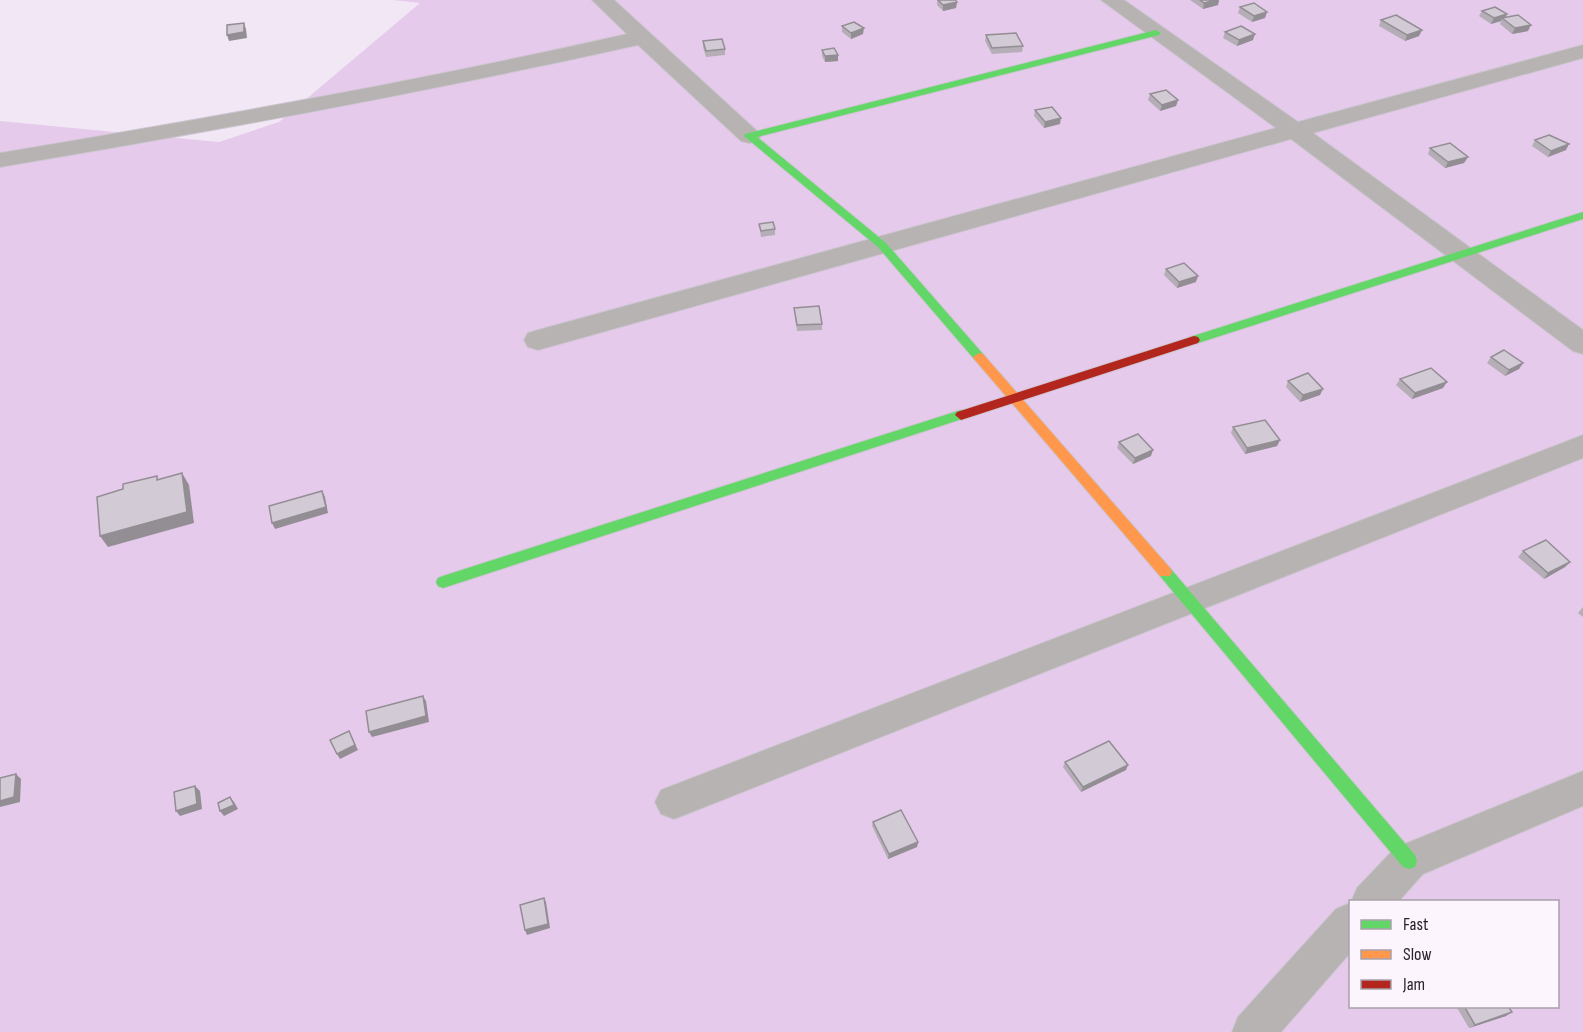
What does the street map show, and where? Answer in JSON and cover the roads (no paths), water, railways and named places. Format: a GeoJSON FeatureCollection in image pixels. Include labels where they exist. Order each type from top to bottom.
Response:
{"type":"FeatureCollection","features":[{"type":"Feature","properties":{"kind":"street"},"geometry":{"type":"LineString","coordinates":[[602,0],[749,136],[882,245],[1016,397],[1408,861]]}},
{"type":"Feature","properties":{"kind":"street"},"geometry":{"type":"LineString","coordinates":[[1112,0],[1295,131],[1583,344]]}},
{"type":"Feature","properties":{"kind":"street"},"geometry":{"type":"LineString","coordinates":[[749,136],[1156,33]]}},
{"type":"Feature","properties":{"kind":"street"},"geometry":{"type":"LineString","coordinates":[[0,160],[462,78],[643,38]]}},
{"type":"Feature","properties":{"kind":"street"},"geometry":{"type":"LineString","coordinates":[[538,340],[1583,51]]}},
{"type":"Feature","properties":{"kind":"street"},"geometry":{"type":"LineString","coordinates":[[444,582],[1583,215]]}},
{"type":"Feature","properties":{"kind":"street"},"geometry":{"type":"LineString","coordinates":[[674,802],[1583,446]]}},
{"type":"Feature","properties":{"kind":"street"},"geometry":{"type":"LineString","coordinates":[[1373,900],[1408,861],[1583,788]]}},
{"type":"Feature","properties":{"kind":"street"},"geometry":{"type":"LineString","coordinates":[[1253,1032],[1349,924]]}}]}
